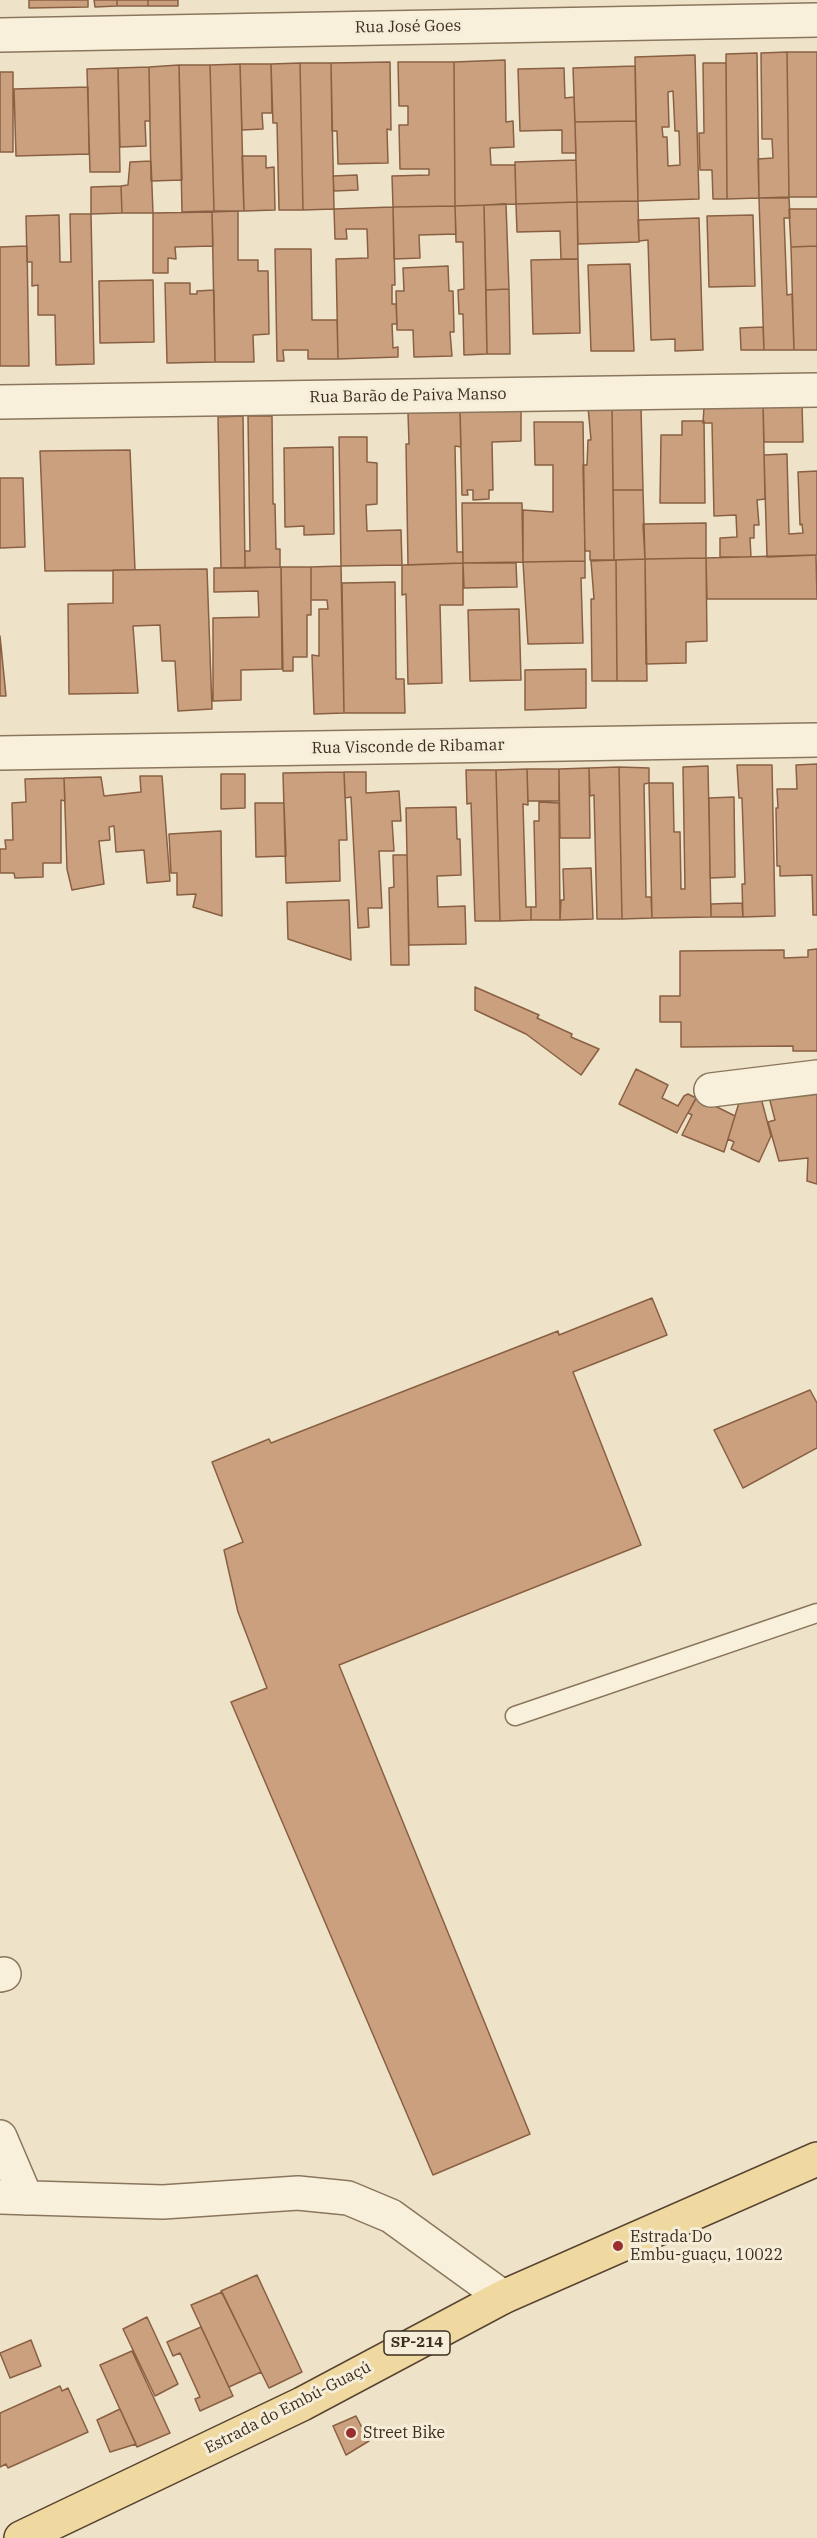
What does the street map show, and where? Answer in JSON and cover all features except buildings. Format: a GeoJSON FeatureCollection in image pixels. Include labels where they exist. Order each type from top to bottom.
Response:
{"type":"FeatureCollection","features":[{"type":"Feature","properties":{"kind":"main road","name":"Estrada do Embú-Guaçú"},"geometry":{"type":"LineString","coordinates":[[21,2538],[302,2404],[503,2297],[817,2159]]}},
{"type":"Feature","properties":{"kind":"street","name":"Rua José Goes"},"geometry":{"type":"LineString","coordinates":[[0,34],[817,20]]}},
{"type":"Feature","properties":{"kind":"street","name":"Rua Barão de Paiva Manso"},"geometry":{"type":"LineString","coordinates":[[0,402],[817,390]]}},
{"type":"Feature","properties":{"kind":"street","name":"Rua Visconde de Ribamar"},"geometry":{"type":"LineString","coordinates":[[0,753],[817,740]]}},
{"type":"Feature","properties":{"kind":"street"},"geometry":{"type":"LineString","coordinates":[[711,1090],[817,1077]]}},
{"type":"Feature","properties":{"kind":"street"},"geometry":{"type":"LineString","coordinates":[[0,2137],[13,2198],[163,2202],[298,2193],[348,2198],[392,2216],[503,2297]]}},
{"type":"Feature","properties":{"kind":"lane"},"geometry":{"type":"LineString","coordinates":[[515,1716],[817,1613]]}},
{"type":"Feature","properties":{"kind":"place","name":"Estrada Do Embu-guaçu, 10022"},"geometry":{"type":"Point","coordinates":[618,2246]}},
{"type":"Feature","properties":{"kind":"place","name":"Street Bike"},"geometry":{"type":"Point","coordinates":[351,2433]}}]}
